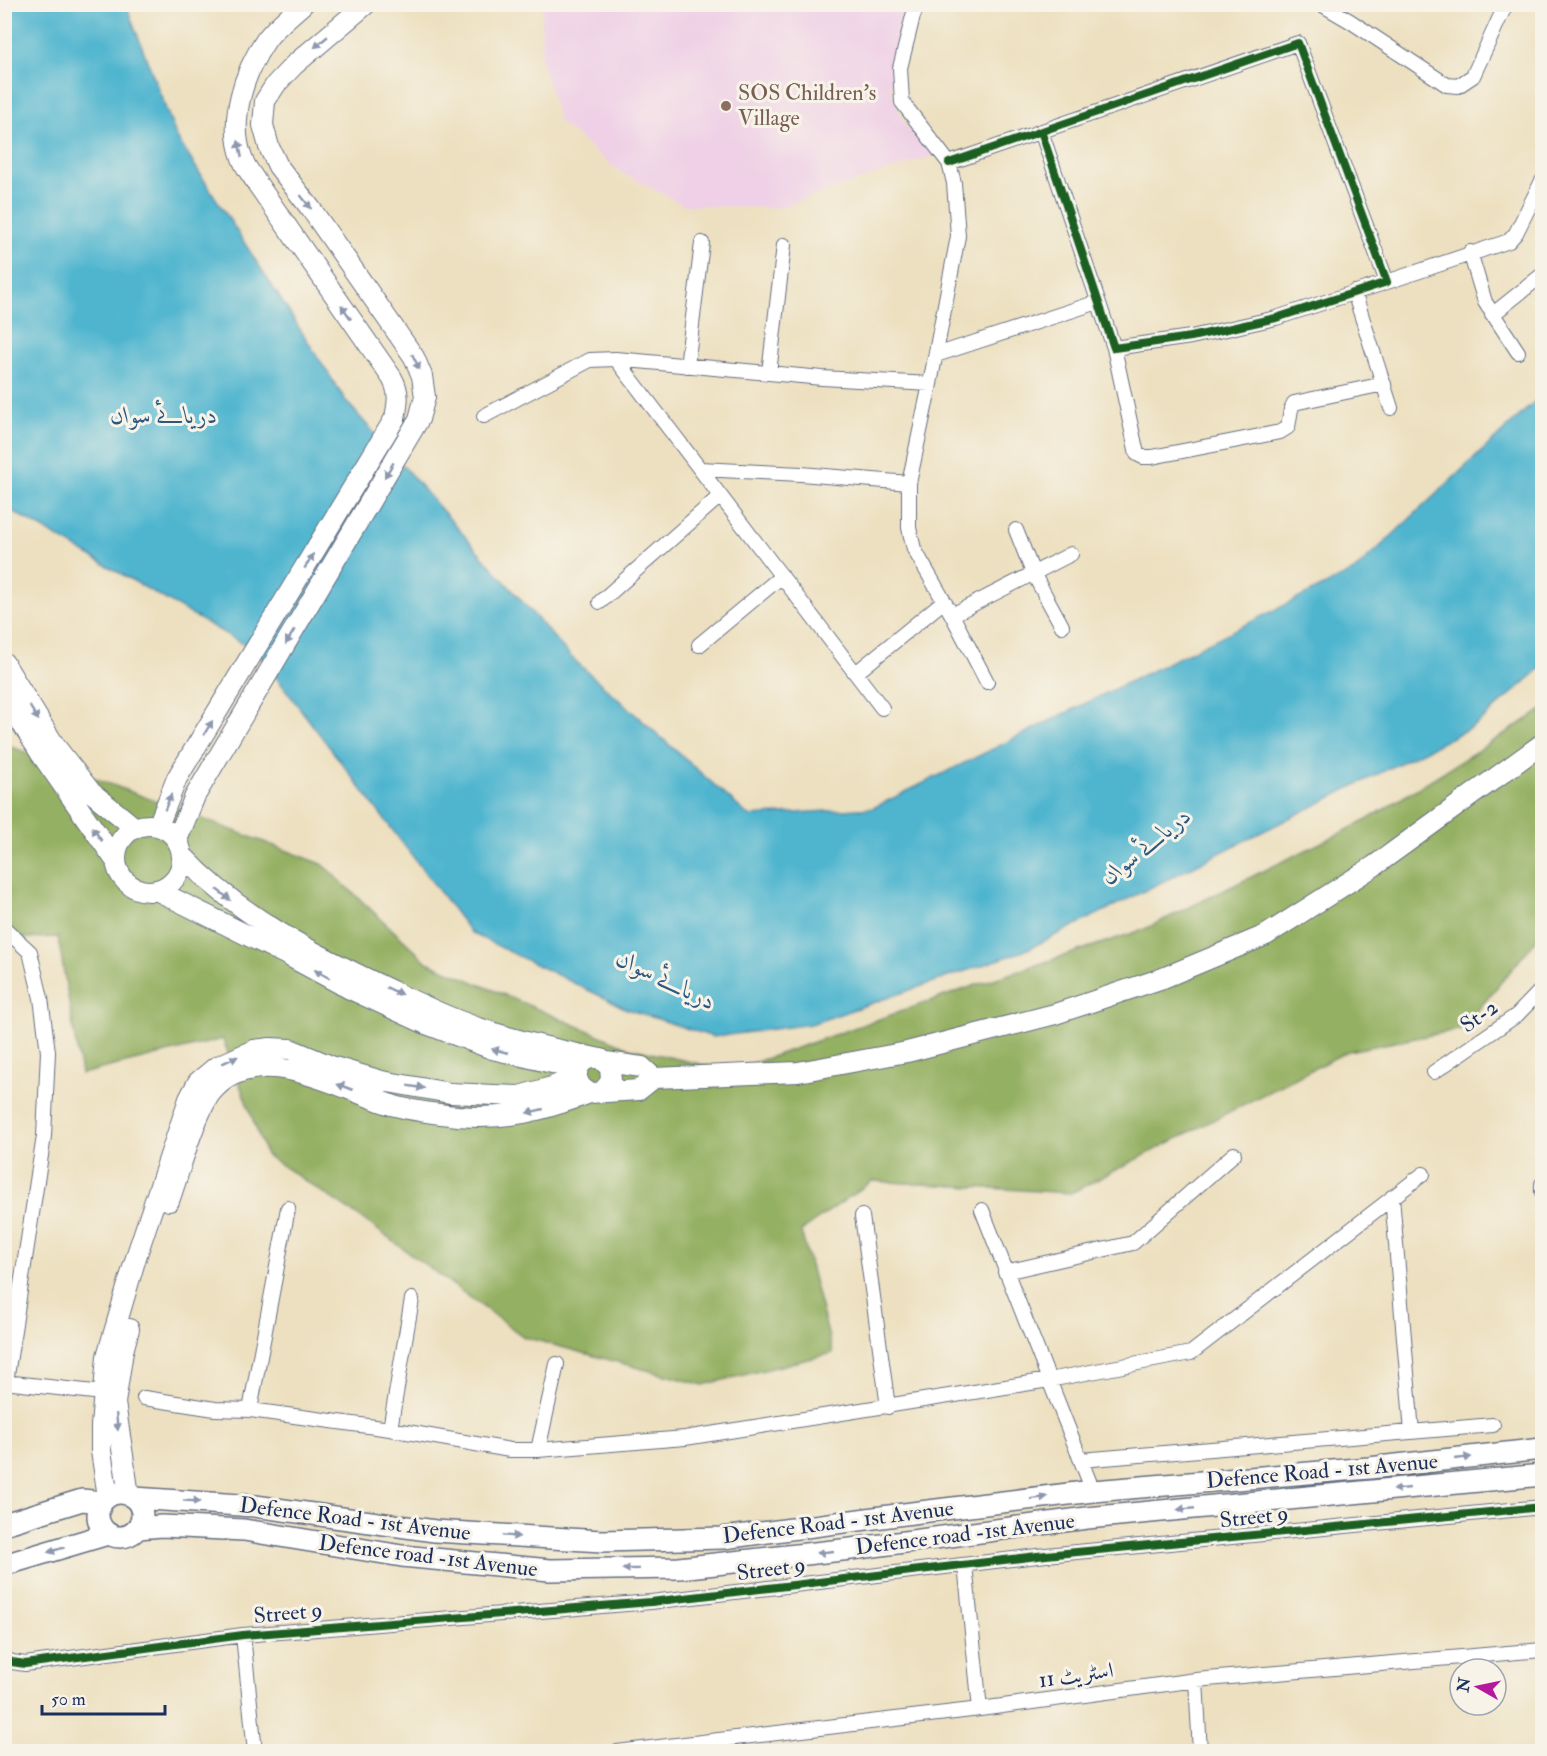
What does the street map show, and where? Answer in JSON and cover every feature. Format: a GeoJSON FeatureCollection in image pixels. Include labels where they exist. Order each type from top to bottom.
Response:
{"type":"FeatureCollection","features":[{"type":"Feature","properties":{"kind":"main road"},"geometry":{"type":"LineString","coordinates":[[158,826],[177,778],[395,418],[399,401],[397,388],[392,378],[242,159],[237,132],[239,103],[247,76],[267,38],[303,4]]}},
{"type":"Feature","properties":{"kind":"main road"},"geometry":{"type":"LineString","coordinates":[[4,695],[41,754],[116,861],[121,876],[133,887],[148,891],[163,888],[176,878],[180,871],[180,848],[195,796],[419,419],[425,397],[422,376],[414,357],[318,218],[278,166],[269,147],[263,125],[265,101],[276,84],[294,65],[366,4]]}},
{"type":"Feature","properties":{"kind":"main road"},"geometry":{"type":"LineString","coordinates":[[4,663],[55,746],[91,792],[135,828]]}},
{"type":"Feature","properties":{"kind":"main road"},"geometry":{"type":"LineString","coordinates":[[577,1072],[578,1083],[583,1089],[596,1092],[639,1090],[654,1078],[798,1072],[907,1052],[1055,1014],[1163,978],[1266,935],[1374,866],[1542,744]]}},
{"type":"Feature","properties":{"kind":"main road"},"geometry":{"type":"LineString","coordinates":[[116,861],[123,838],[135,828],[158,826],[172,834],[180,848],[221,893],[246,912],[325,959],[463,1023],[497,1034],[642,1068],[654,1078]]}},
{"type":"Feature","properties":{"kind":"main road"},"geometry":{"type":"LineString","coordinates":[[156,891],[276,950],[350,990],[435,1028],[492,1049],[577,1072]]}},
{"type":"Feature","properties":{"kind":"main road"},"geometry":{"type":"LineString","coordinates":[[108,1534],[103,1529],[98,1516],[105,1500],[101,1451],[107,1356],[137,1254],[189,1099],[198,1082],[216,1066],[254,1050],[290,1049],[331,1066],[382,1081],[450,1093],[519,1096],[552,1087],[577,1072],[588,1059],[601,1060],[612,1074],[608,1086],[554,1106],[513,1116],[456,1115],[396,1106],[309,1074],[269,1068],[247,1071],[226,1079],[208,1096],[187,1148],[146,1269],[123,1351],[115,1403],[131,1496],[141,1510],[138,1528]]}},
{"type":"Feature","properties":{"kind":"main road","name":"Defence Road - 1st Avenue"},"geometry":{"type":"LineString","coordinates":[[131,1496],[234,1504],[435,1531],[602,1542],[723,1538],[1093,1491],[1369,1468],[1542,1449]]}},
{"type":"Feature","properties":{"kind":"main road","name":"Defence road -1st Avenue"},"geometry":{"type":"LineString","coordinates":[[4,1565],[108,1534],[124,1537],[132,1534],[138,1528],[162,1526],[244,1530],[402,1556],[550,1570],[678,1568],[1099,1517],[1542,1475]]}},
{"type":"Feature","properties":{"kind":"main road"},"geometry":{"type":"LineString","coordinates":[[4,1524],[82,1500],[105,1500],[122,1493],[131,1496]]}},
{"type":"Feature","properties":{"kind":"main road"},"geometry":{"type":"LineString","coordinates":[[996,1503],[997,1530]]}},
{"type":"Feature","properties":{"kind":"street"},"geometry":{"type":"LineString","coordinates":[[918,4],[900,68],[902,102],[949,163],[954,183],[958,236],[909,483],[909,528],[914,549],[987,682]]}},
{"type":"Feature","properties":{"kind":"street"},"geometry":{"type":"LineString","coordinates":[[1321,4],[1447,85],[1458,86],[1473,76],[1506,4]]}},
{"type":"Feature","properties":{"kind":"street"},"geometry":{"type":"LineString","coordinates":[[949,163],[1298,44],[1387,282]]}},
{"type":"Feature","properties":{"kind":"street"},"geometry":{"type":"LineString","coordinates":[[1041,131],[1114,348],[1137,454],[1152,457],[1280,432],[1288,427],[1294,403],[1384,384]]}},
{"type":"Feature","properties":{"kind":"street"},"geometry":{"type":"LineString","coordinates":[[1114,348],[1191,337],[1276,318],[1470,252],[1501,245],[1513,238],[1542,181]]}},
{"type":"Feature","properties":{"kind":"street"},"geometry":{"type":"LineString","coordinates":[[687,366],[702,243]]}},
{"type":"Feature","properties":{"kind":"street"},"geometry":{"type":"LineString","coordinates":[[769,373],[784,245]]}},
{"type":"Feature","properties":{"kind":"street"},"geometry":{"type":"LineString","coordinates":[[1470,252],[1485,302],[1518,352]]}},
{"type":"Feature","properties":{"kind":"street"},"geometry":{"type":"LineString","coordinates":[[1492,315],[1542,275]]}},
{"type":"Feature","properties":{"kind":"street"},"geometry":{"type":"LineString","coordinates":[[1354,292],[1391,408]]}},
{"type":"Feature","properties":{"kind":"street"},"geometry":{"type":"LineString","coordinates":[[936,355],[1098,302]]}},
{"type":"Feature","properties":{"kind":"street"},"geometry":{"type":"LineString","coordinates":[[484,416],[590,360],[616,359],[769,373],[930,384]]}},
{"type":"Feature","properties":{"kind":"street"},"geometry":{"type":"LineString","coordinates":[[616,359],[882,708]]}},
{"type":"Feature","properties":{"kind":"street"},"geometry":{"type":"LineString","coordinates":[[700,469],[909,483]]}},
{"type":"Feature","properties":{"kind":"street"},"geometry":{"type":"LineString","coordinates":[[600,602],[720,496]]}},
{"type":"Feature","properties":{"kind":"street"},"geometry":{"type":"LineString","coordinates":[[1016,530],[1033,573],[1062,626]]}},
{"type":"Feature","properties":{"kind":"street"},"geometry":{"type":"LineString","coordinates":[[952,615],[1071,554]]}},
{"type":"Feature","properties":{"kind":"street"},"geometry":{"type":"LineString","coordinates":[[699,645],[782,576]]}},
{"type":"Feature","properties":{"kind":"street"},"geometry":{"type":"LineString","coordinates":[[856,673],[944,601]]}},
{"type":"Feature","properties":{"kind":"street"},"geometry":{"type":"LineString","coordinates":[[4,928],[30,952],[41,998],[48,1052],[44,1136],[5,1382],[103,1393]]}},
{"type":"Feature","properties":{"kind":"street","name":"St-2"},"geometry":{"type":"LineString","coordinates":[[1434,1072],[1517,1015],[1542,989]]}},
{"type":"Feature","properties":{"kind":"street"},"geometry":{"type":"LineString","coordinates":[[1005,1272],[1133,1243],[1234,1154]]}},
{"type":"Feature","properties":{"kind":"street"},"geometry":{"type":"LineString","coordinates":[[144,1398],[215,1409],[250,1410],[390,1429],[510,1450],[538,1450],[685,1438],[1049,1380],[1191,1353],[1423,1174]]}},
{"type":"Feature","properties":{"kind":"street"},"geometry":{"type":"LineString","coordinates":[[1542,1184],[1542,1192]]}},
{"type":"Feature","properties":{"kind":"street"},"geometry":{"type":"LineString","coordinates":[[1392,1197],[1412,1432]]}},
{"type":"Feature","properties":{"kind":"street"},"geometry":{"type":"LineString","coordinates":[[250,1410],[288,1208]]}},
{"type":"Feature","properties":{"kind":"street"},"geometry":{"type":"LineString","coordinates":[[982,1210],[1093,1491]]}},
{"type":"Feature","properties":{"kind":"street"},"geometry":{"type":"LineString","coordinates":[[862,1216],[888,1407]]}},
{"type":"Feature","properties":{"kind":"street"},"geometry":{"type":"LineString","coordinates":[[390,1429],[412,1299]]}},
{"type":"Feature","properties":{"kind":"street"},"geometry":{"type":"LineString","coordinates":[[538,1450],[557,1364]]}},
{"type":"Feature","properties":{"kind":"street"},"geometry":{"type":"LineString","coordinates":[[1081,1460],[1493,1425]]}},
{"type":"Feature","properties":{"kind":"street","name":"Street 9"},"geometry":{"type":"LineString","coordinates":[[4,1658],[25,1664],[243,1635],[651,1602],[965,1565],[1542,1507]]}},
{"type":"Feature","properties":{"kind":"street"},"geometry":{"type":"LineString","coordinates":[[965,1565],[980,1709]]}},
{"type":"Feature","properties":{"kind":"street"},"geometry":{"type":"LineString","coordinates":[[243,1635],[255,1752]]}},
{"type":"Feature","properties":{"kind":"street","name":"اسٹریٹ 11"},"geometry":{"type":"LineString","coordinates":[[617,1752],[728,1745],[1197,1680],[1542,1650]]}},
{"type":"Feature","properties":{"kind":"street"},"geometry":{"type":"LineString","coordinates":[[1197,1680],[1200,1752]]}},
{"type":"Feature","properties":{"kind":"shaded area","name":"SOS Children's Village"},"geometry":{"type":"Polygon","coordinates":[[[542,5],[910,5],[890,90],[906,126],[935,155],[778,208],[684,205],[620,172],[559,122],[541,59],[542,5]]]}},
{"type":"Feature","properties":{"kind":"green space"},"geometry":{"type":"Polygon","coordinates":[[[1542,710],[1542,933],[1462,1029],[1348,1051],[1071,1193],[872,1181],[801,1231],[833,1353],[703,1385],[524,1337],[360,1217],[266,1155],[223,1039],[81,1074],[58,937],[5,939],[4,744],[322,864],[427,962],[629,1048],[731,1071],[982,983],[1145,929],[1367,820],[1542,710]]]}},
{"type":"Feature","properties":{"kind":"water","name":"دریائے سواں"},"geometry":{"type":"Polygon","coordinates":[[[5,5],[126,5],[177,138],[346,401],[571,657],[749,816],[873,808],[1354,571],[1542,395],[1542,667],[1476,725],[1024,951],[811,1024],[713,1037],[627,1009],[471,933],[257,652],[5,507],[5,5]]]}},
{"type":"Feature","properties":{"kind":"cycle path"},"geometry":{"type":"LineString","coordinates":[[949,163],[1298,43],[1387,282],[1276,318],[1191,337],[1114,348],[1041,131]]}},
{"type":"Feature","properties":{"kind":"cycle path"},"geometry":{"type":"LineString","coordinates":[[4,1658],[25,1664],[243,1635],[651,1602],[1046,1555],[1542,1507]]}},
{"type":"Feature","properties":{"kind":"place","name":"SOS Children's Village"},"geometry":{"type":"Point","coordinates":[726,106]}}]}
